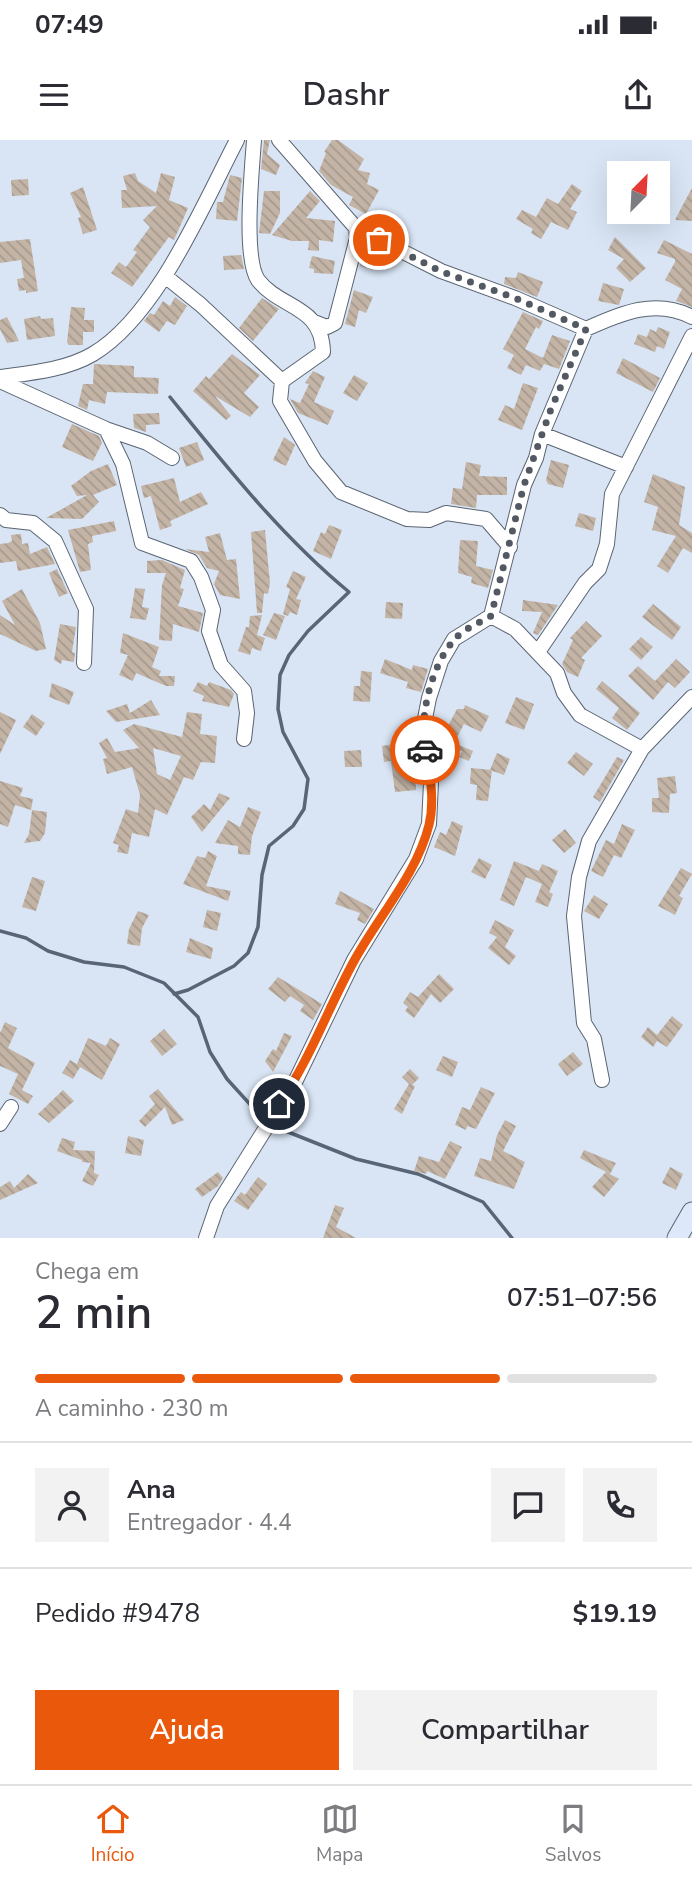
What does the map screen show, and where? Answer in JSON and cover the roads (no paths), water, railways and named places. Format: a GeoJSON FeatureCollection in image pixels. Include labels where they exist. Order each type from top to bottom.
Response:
{"type":"FeatureCollection","features":[{"type":"Feature","properties":{"kind":"street"},"geometry":{"type":"LineString","coordinates":[[0,379],[43,371],[91,356],[120,334],[165,276],[237,140]]}},
{"type":"Feature","properties":{"kind":"street"},"geometry":{"type":"LineString","coordinates":[[254,140],[250,245],[258,280],[314,322],[327,327],[335,323],[357,238],[356,229]]}},
{"type":"Feature","properties":{"kind":"street"},"geometry":{"type":"LineString","coordinates":[[279,140],[356,229],[440,271],[515,298],[586,329]]}},
{"type":"Feature","properties":{"kind":"street"},"geometry":{"type":"LineString","coordinates":[[165,276],[201,305],[282,381]]}},
{"type":"Feature","properties":{"kind":"street"},"geometry":{"type":"LineString","coordinates":[[206,1238],[217,1206],[296,1080],[354,960],[416,859],[429,824],[432,783],[422,734],[429,698],[441,661],[454,639],[491,616],[524,485],[536,458],[542,433],[586,329],[611,318],[661,306],[674,307],[692,317]]}},
{"type":"Feature","properties":{"kind":"street"},"geometry":{"type":"LineString","coordinates":[[314,322],[323,336],[323,352],[282,381],[280,401],[315,461],[341,492],[407,519],[429,520],[446,513],[486,519],[510,547]]}},
{"type":"Feature","properties":{"kind":"street"},"geometry":{"type":"LineString","coordinates":[[538,652],[585,583],[599,569],[607,544],[612,494],[661,391],[692,336]]}},
{"type":"Feature","properties":{"kind":"street"},"geometry":{"type":"LineString","coordinates":[[0,379],[106,429],[147,443],[172,458]]}},
{"type":"Feature","properties":{"kind":"street"},"geometry":{"type":"LineString","coordinates":[[106,429],[123,464],[142,543],[191,561],[201,577],[213,610],[209,631],[220,665],[244,691],[247,713],[244,739]]}},
{"type":"Feature","properties":{"kind":"street"},"geometry":{"type":"LineString","coordinates":[[542,433],[626,467]]}},
{"type":"Feature","properties":{"kind":"street"},"geometry":{"type":"LineString","coordinates":[[0,515],[6,520],[33,523],[55,541],[75,579],[86,609],[84,663]]}},
{"type":"Feature","properties":{"kind":"street"},"geometry":{"type":"LineString","coordinates":[[491,616],[515,629],[558,673],[564,693],[580,715],[642,749]]}},
{"type":"Feature","properties":{"kind":"street"},"geometry":{"type":"LineString","coordinates":[[602,1080],[594,1039],[584,1023],[574,916],[579,877],[589,841],[642,749],[692,696]]}},
{"type":"Feature","properties":{"kind":"street"},"geometry":{"type":"LineString","coordinates":[[0,1124],[11,1107]]}},
{"type":"Feature","properties":{"kind":"street"},"geometry":{"type":"LineString","coordinates":[[677,1238],[692,1212]]}},
{"type":"Feature","properties":{"kind":"waterway"},"geometry":{"type":"LineString","coordinates":[[170,397],[277,524],[349,592],[308,631],[289,655],[280,675],[278,709],[283,732],[308,779],[304,809],[293,826],[269,846],[262,875],[258,927],[248,953],[234,966],[188,990],[174,994]]}},
{"type":"Feature","properties":{"kind":"waterway"},"geometry":{"type":"LineString","coordinates":[[0,931],[26,938],[48,951],[84,962],[124,967],[164,983],[198,1017],[210,1052],[227,1079],[266,1122]]}},
{"type":"Feature","properties":{"kind":"waterway"},"geometry":{"type":"LineString","coordinates":[[273,1126],[356,1159],[418,1174],[483,1202],[512,1238]]}}]}
